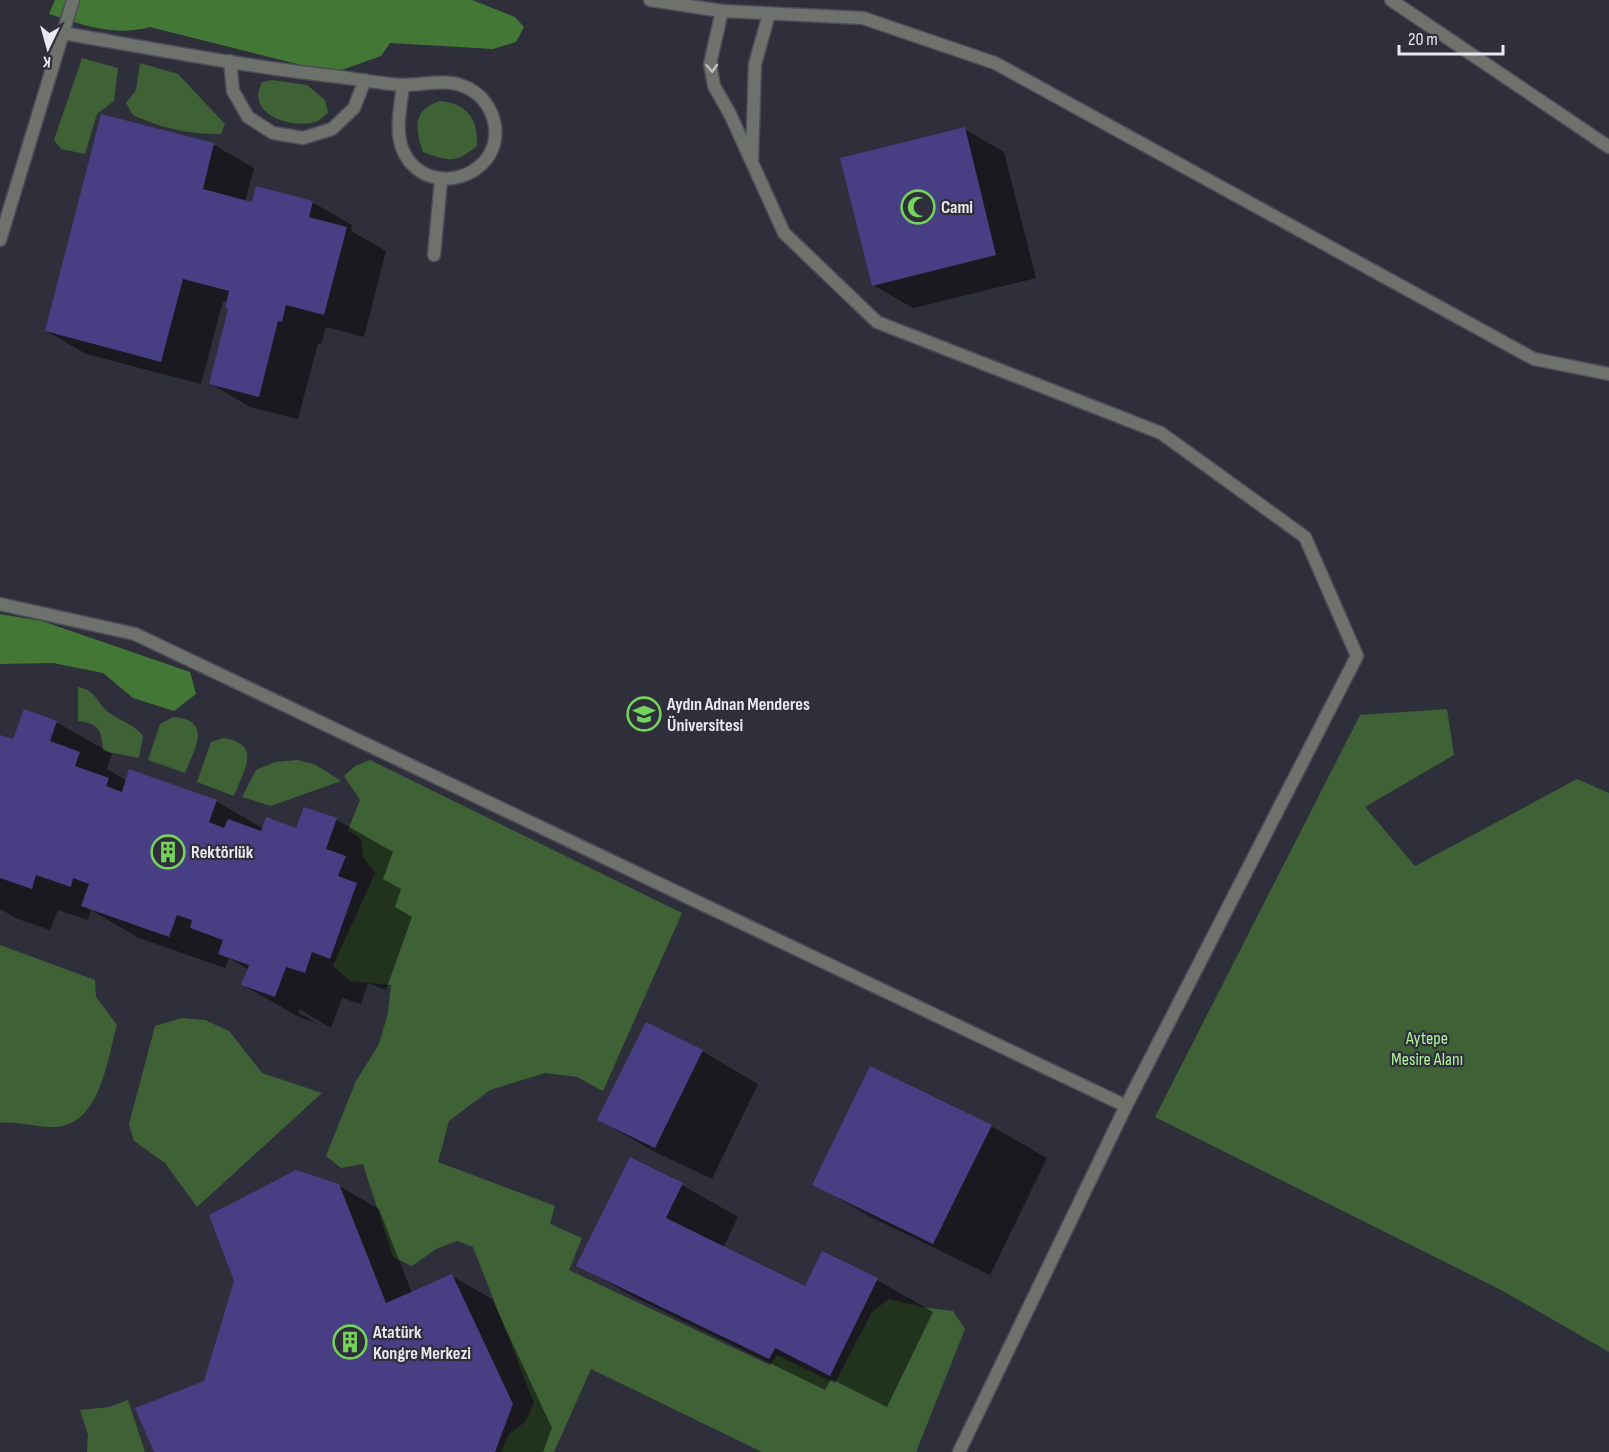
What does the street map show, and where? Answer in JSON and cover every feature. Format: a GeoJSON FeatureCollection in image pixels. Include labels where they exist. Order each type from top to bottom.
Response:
{"type":"FeatureCollection","features":[{"type":"Feature","properties":{"kind":"street"},"geometry":{"type":"LineString","coordinates":[[0,240],[73,0]]}},
{"type":"Feature","properties":{"kind":"street"},"geometry":{"type":"LineString","coordinates":[[650,0],[722,11],[863,18],[995,63],[1534,359],[1609,374]]}},
{"type":"Feature","properties":{"kind":"street"},"geometry":{"type":"LineString","coordinates":[[1391,0],[1609,147]]}},
{"type":"Feature","properties":{"kind":"street"},"geometry":{"type":"LineString","coordinates":[[722,11],[710,64],[714,86],[784,233],[877,322],[1161,433],[1305,537],[1357,656],[1126,1106],[959,1452]]}},
{"type":"Feature","properties":{"kind":"street"},"geometry":{"type":"LineString","coordinates":[[752,164],[755,63],[769,14]]}},
{"type":"Feature","properties":{"kind":"street"},"geometry":{"type":"LineString","coordinates":[[63,33],[295,72],[403,85],[462,85],[478,94],[490,107],[496,124],[495,142],[488,158],[476,171],[459,178],[441,180],[424,174],[410,163],[402,147],[399,130],[403,85]]}},
{"type":"Feature","properties":{"kind":"street"},"geometry":{"type":"LineString","coordinates":[[230,61],[233,91],[248,117],[273,133],[303,138],[332,129],[354,108],[365,80]]}},
{"type":"Feature","properties":{"kind":"street"},"geometry":{"type":"LineString","coordinates":[[434,255],[441,180]]}},
{"type":"Feature","properties":{"kind":"street"},"geometry":{"type":"LineString","coordinates":[[0,604],[135,634],[1126,1106]]}},
{"type":"Feature","properties":{"kind":"green space"},"geometry":{"type":"Polygon","coordinates":[[[55,0],[472,0],[515,17],[524,27],[516,42],[493,49],[390,43],[381,56],[333,73],[150,27],[124,31],[86,26],[49,14],[55,0]]]}},
{"type":"Feature","properties":{"kind":"green space"},"geometry":{"type":"Polygon","coordinates":[[[82,58],[118,68],[114,101],[97,114],[85,154],[61,149],[54,140],[82,58]]]}},
{"type":"Feature","properties":{"kind":"green space"},"geometry":{"type":"Polygon","coordinates":[[[140,63],[178,74],[225,124],[221,134],[176,130],[133,115],[126,103],[136,90],[140,63]]]}},
{"type":"Feature","properties":{"kind":"green space"},"geometry":{"type":"Polygon","coordinates":[[[272,80],[307,85],[325,100],[328,113],[316,122],[306,124],[283,121],[273,117],[260,103],[258,93],[262,82],[272,80]]]}},
{"type":"Feature","properties":{"kind":"green space"},"geometry":{"type":"Polygon","coordinates":[[[440,101],[449,102],[464,109],[473,120],[477,146],[463,156],[446,159],[423,152],[417,128],[420,115],[424,109],[440,101]]]}},
{"type":"Feature","properties":{"kind":"green space"},"geometry":{"type":"Polygon","coordinates":[[[0,614],[42,621],[190,672],[196,694],[174,711],[133,698],[103,673],[53,663],[0,664],[0,614]]]}},
{"type":"Feature","properties":{"kind":"green space"},"geometry":{"type":"Polygon","coordinates":[[[78,687],[89,691],[106,710],[140,732],[143,736],[139,758],[103,751],[102,738],[98,729],[91,724],[78,721],[78,687]]]}},
{"type":"Feature","properties":{"kind":"green space","name":"Aytepe Mesire Alanı"},"geometry":{"type":"Polygon","coordinates":[[[1447,709],[1454,755],[1365,807],[1415,866],[1577,779],[1609,793],[1609,1352],[1503,1291],[1155,1117],[1360,715],[1447,709]]]}},
{"type":"Feature","properties":{"kind":"green space"},"geometry":{"type":"Polygon","coordinates":[[[173,717],[185,719],[197,729],[196,745],[185,773],[148,760],[160,724],[173,717]]]}},
{"type":"Feature","properties":{"kind":"green space"},"geometry":{"type":"Polygon","coordinates":[[[223,738],[235,741],[247,752],[245,767],[234,796],[197,782],[211,742],[223,738]]]}},
{"type":"Feature","properties":{"kind":"green space"},"geometry":{"type":"Polygon","coordinates":[[[298,760],[316,765],[341,781],[271,806],[242,797],[256,770],[275,762],[298,760]]]}},
{"type":"Feature","properties":{"kind":"green space"},"geometry":{"type":"Polygon","coordinates":[[[370,760],[682,913],[603,1091],[577,1077],[545,1073],[490,1090],[449,1121],[438,1162],[555,1206],[550,1224],[582,1238],[569,1270],[770,1365],[777,1355],[835,1383],[872,1312],[889,1299],[921,1307],[953,1311],[965,1329],[916,1452],[762,1452],[591,1369],[554,1452],[501,1452],[509,1434],[525,1422],[534,1403],[473,1247],[457,1241],[436,1249],[412,1266],[393,1257],[363,1164],[341,1168],[326,1156],[356,1081],[379,1044],[388,1013],[391,985],[350,981],[333,966],[375,873],[363,857],[361,839],[348,830],[360,800],[344,776],[355,766],[370,760]]]}},
{"type":"Feature","properties":{"kind":"green space"},"geometry":{"type":"Polygon","coordinates":[[[0,945],[95,980],[96,997],[117,1025],[99,1090],[81,1117],[67,1125],[51,1127],[0,1123],[0,945]]]}},
{"type":"Feature","properties":{"kind":"green space"},"geometry":{"type":"Polygon","coordinates":[[[182,1018],[205,1020],[229,1031],[262,1073],[322,1093],[197,1207],[165,1163],[134,1141],[129,1124],[155,1026],[182,1018]]]}},
{"type":"Feature","properties":{"kind":"green space"},"geometry":{"type":"Polygon","coordinates":[[[128,1400],[145,1452],[87,1452],[88,1435],[80,1410],[109,1407],[128,1400]]]}},
{"type":"Feature","properties":{"kind":"building"},"geometry":{"type":"Polygon","coordinates":[[[101,114],[214,143],[203,189],[252,202],[256,186],[313,201],[309,217],[347,227],[324,315],[286,305],[282,322],[278,321],[259,397],[209,384],[228,309],[225,308],[229,291],[183,279],[161,362],[45,331],[101,114]]]}},
{"type":"Feature","properties":{"kind":"building","name":"Cami"},"geometry":{"type":"Polygon","coordinates":[[[965,127],[996,255],[872,286],[840,158],[965,127]]]}},
{"type":"Feature","properties":{"kind":"building","name":"Rektörlük"},"geometry":{"type":"Polygon","coordinates":[[[24,709],[57,721],[50,741],[80,752],[75,766],[109,778],[106,786],[122,792],[129,769],[217,800],[209,822],[224,828],[228,819],[261,831],[266,817],[296,828],[304,807],[337,818],[326,849],[346,856],[338,876],[357,883],[330,959],[312,952],[305,973],[286,967],[275,997],[241,985],[249,965],[218,954],[223,940],[190,928],[192,920],[177,915],[169,937],[81,906],[89,884],[73,878],[71,887],[36,875],[32,889],[0,878],[0,735],[13,739],[24,709]]]}},
{"type":"Feature","properties":{"kind":"building"},"geometry":{"type":"Polygon","coordinates":[[[646,1022],[703,1050],[655,1148],[597,1120],[646,1022]]]}},
{"type":"Feature","properties":{"kind":"building"},"geometry":{"type":"Polygon","coordinates":[[[870,1066],[992,1125],[933,1244],[812,1185],[870,1066]]]}},
{"type":"Feature","properties":{"kind":"building"},"geometry":{"type":"Polygon","coordinates":[[[630,1157],[683,1183],[666,1218],[805,1286],[822,1251],[878,1278],[830,1376],[775,1348],[769,1359],[576,1266],[630,1157]]]}},
{"type":"Feature","properties":{"kind":"building","name":"Atatürk Kongre Merkezi"},"geometry":{"type":"Polygon","coordinates":[[[296,1170],[339,1184],[386,1303],[452,1274],[513,1404],[495,1452],[154,1452],[135,1408],[204,1381],[234,1281],[209,1215],[296,1170]]]}},
{"type":"Feature","properties":{"kind":"place","name":"Cami"},"geometry":{"type":"Point","coordinates":[918,207]}},
{"type":"Feature","properties":{"kind":"place","name":"Aydın Adnan Menderes Üniversitesi"},"geometry":{"type":"Point","coordinates":[644,714]}},
{"type":"Feature","properties":{"kind":"place","name":"Rektörlük"},"geometry":{"type":"Point","coordinates":[168,852]}},
{"type":"Feature","properties":{"kind":"place","name":"Atatürk Kongre Merkezi"},"geometry":{"type":"Point","coordinates":[350,1342]}}]}
